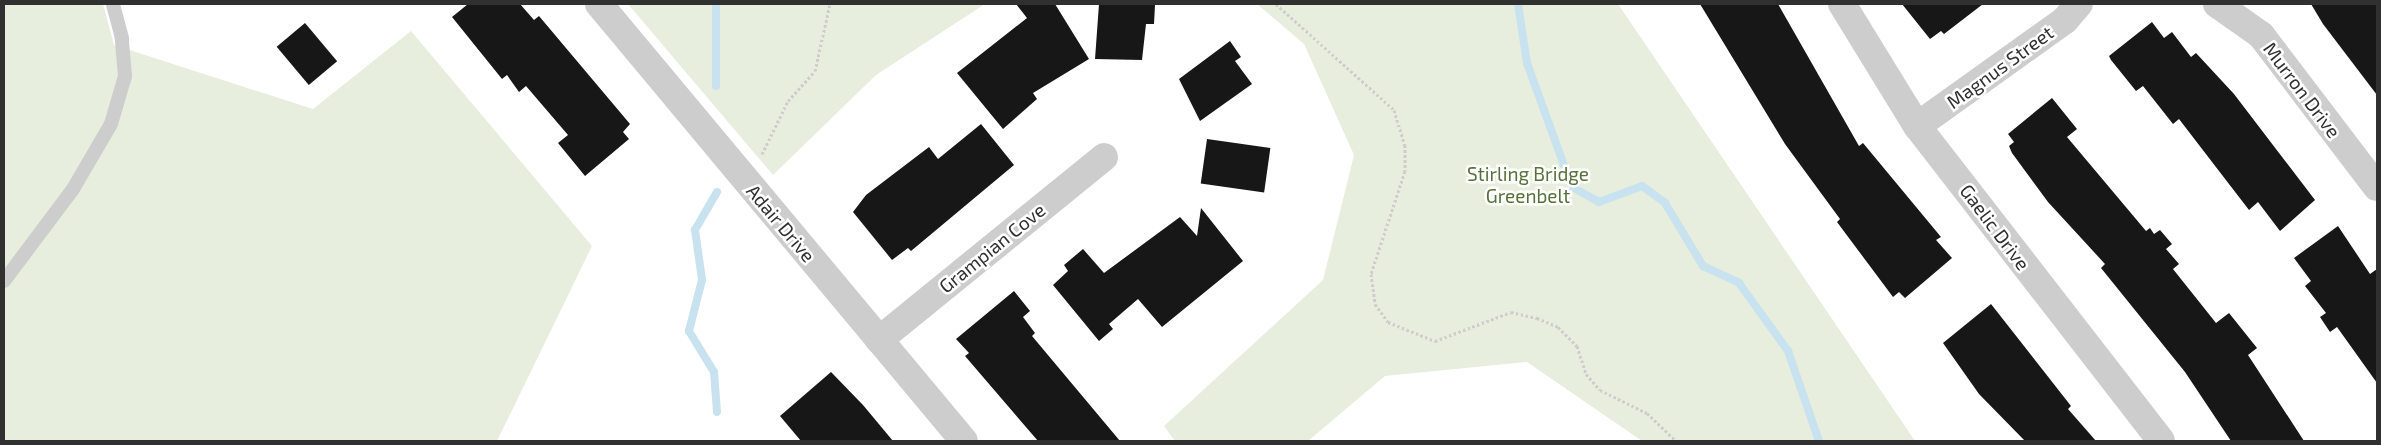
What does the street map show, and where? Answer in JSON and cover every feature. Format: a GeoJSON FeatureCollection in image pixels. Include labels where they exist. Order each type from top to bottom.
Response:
{"type":"FeatureCollection","features":[{"type":"Feature","properties":{"kind":"street","name":"Adair Drive"},"geometry":{"type":"LineString","coordinates":[[599,4],[964,441]]}},
{"type":"Feature","properties":{"kind":"street","name":"Gaelic Drive"},"geometry":{"type":"LineString","coordinates":[[1842,4],[1917,126],[2161,441]]}},
{"type":"Feature","properties":{"kind":"street","name":"Magnus Street"},"geometry":{"type":"LineString","coordinates":[[1917,126],[2065,20],[2079,4]]}},
{"type":"Feature","properties":{"kind":"street","name":"Murron Drive"},"geometry":{"type":"LineString","coordinates":[[2218,4],[2261,35],[2377,187]]}},
{"type":"Feature","properties":{"kind":"street","name":"Grampian Cove"},"geometry":{"type":"LineString","coordinates":[[880,340],[1104,157]]}},
{"type":"Feature","properties":{"kind":"lane"},"geometry":{"type":"LineString","coordinates":[[4,281],[74,189],[110,124],[125,76],[122,38],[112,4]]}},
{"type":"Feature","properties":{"kind":"path"},"geometry":{"type":"LineString","coordinates":[[762,154],[788,101],[815,71],[830,4]]}},
{"type":"Feature","properties":{"kind":"path"},"geometry":{"type":"LineString","coordinates":[[1276,4],[1394,110],[1405,145],[1405,171],[1371,274],[1375,304],[1388,322],[1435,341],[1511,312],[1537,318],[1558,327],[1577,346],[1586,374],[1600,390],[1646,413],[1676,441]]}},
{"type":"Feature","properties":{"kind":"green space"},"geometry":{"type":"Polygon","coordinates":[[[4,4],[103,4],[114,45],[313,109],[411,31],[592,246],[497,441],[4,441],[4,4]]]}},
{"type":"Feature","properties":{"kind":"green space"},"geometry":{"type":"Polygon","coordinates":[[[628,4],[985,4],[876,75],[773,175],[628,4]]]}},
{"type":"Feature","properties":{"kind":"green space","name":"Stirling Bridge Greenbelt"},"geometry":{"type":"Polygon","coordinates":[[[1257,4],[1618,4],[1915,441],[1642,441],[1527,362],[1385,376],[1308,441],[1175,441],[1164,426],[1323,280],[1354,155],[1304,44],[1257,4]]]}},
{"type":"Feature","properties":{"kind":"building"},"geometry":{"type":"Polygon","coordinates":[[[468,4],[520,4],[534,20],[539,16],[630,124],[623,132],[629,139],[585,176],[558,143],[568,135],[526,86],[519,92],[507,75],[502,79],[452,17],[468,4]]]}},
{"type":"Feature","properties":{"kind":"building"},"geometry":{"type":"Polygon","coordinates":[[[1016,4],[1055,4],[1089,59],[1033,93],[1037,99],[1003,129],[957,73],[1027,18],[1016,4]]]}},
{"type":"Feature","properties":{"kind":"building"},"geometry":{"type":"Polygon","coordinates":[[[1099,4],[1155,5],[1154,24],[1146,24],[1142,60],[1095,59],[1099,4]]]}},
{"type":"Feature","properties":{"kind":"building"},"geometry":{"type":"Polygon","coordinates":[[[1700,4],[1778,4],[1859,146],[1863,143],[1941,237],[1936,240],[1952,258],[1905,298],[1899,292],[1893,297],[1837,222],[1840,219],[1785,144],[1700,4]]]}},
{"type":"Feature","properties":{"kind":"building"},"geometry":{"type":"Polygon","coordinates":[[[1902,4],[1983,4],[1944,34],[1941,31],[1930,39],[1902,4]]]}},
{"type":"Feature","properties":{"kind":"building"},"geometry":{"type":"Polygon","coordinates":[[[2311,4],[2377,4],[2377,95],[2323,24],[2311,4]]]}},
{"type":"Feature","properties":{"kind":"building"},"geometry":{"type":"Polygon","coordinates":[[[2152,22],[2164,38],[2172,32],[2191,57],[2196,53],[2234,94],[2315,200],[2280,231],[2258,202],[2249,210],[2179,119],[2173,124],[2143,86],[2136,91],[2111,60],[2109,56],[2152,22]]]}},
{"type":"Feature","properties":{"kind":"building"},"geometry":{"type":"Polygon","coordinates":[[[305,23],[337,61],[309,85],[277,47],[305,23]]]}},
{"type":"Feature","properties":{"kind":"building"},"geometry":{"type":"Polygon","coordinates":[[[1230,41],[1241,57],[1235,61],[1252,84],[1200,121],[1179,79],[1230,41]]]}},
{"type":"Feature","properties":{"kind":"building"},"geometry":{"type":"Polygon","coordinates":[[[2052,98],[2077,129],[2067,137],[2146,231],[2150,228],[2154,234],[2160,230],[2172,244],[2166,249],[2179,264],[2173,269],[2216,323],[2229,313],[2257,348],[2248,355],[2304,441],[2231,441],[2185,372],[2101,268],[2105,264],[2048,202],[2012,153],[2009,146],[2014,142],[2008,134],[2052,98]]]}},
{"type":"Feature","properties":{"kind":"building"},"geometry":{"type":"Polygon","coordinates":[[[981,124],[1014,165],[911,251],[908,248],[892,260],[853,212],[866,195],[929,147],[938,159],[981,124]]]}},
{"type":"Feature","properties":{"kind":"building"},"geometry":{"type":"Polygon","coordinates":[[[1207,139],[1270,148],[1264,192],[1201,184],[1207,139]]]}},
{"type":"Feature","properties":{"kind":"building"},"geometry":{"type":"Polygon","coordinates":[[[1201,208],[1243,261],[1162,327],[1138,299],[1109,324],[1113,329],[1099,341],[1053,285],[1068,271],[1064,265],[1083,249],[1104,273],[1180,217],[1197,236],[1201,208]]]}},
{"type":"Feature","properties":{"kind":"building"},"geometry":{"type":"Polygon","coordinates":[[[2338,226],[2370,274],[2377,269],[2377,383],[2337,327],[2330,332],[2320,317],[2326,313],[2305,286],[2311,281],[2294,258],[2338,226]]]}},
{"type":"Feature","properties":{"kind":"building"},"geometry":{"type":"Polygon","coordinates":[[[1014,291],[1030,311],[1023,317],[1035,333],[1032,336],[1120,441],[1038,441],[965,356],[969,353],[956,339],[1014,291]]]}},
{"type":"Feature","properties":{"kind":"building"},"geometry":{"type":"Polygon","coordinates":[[[1991,304],[2071,406],[2068,409],[2096,441],[2025,441],[1979,394],[1943,343],[1991,304]]]}},
{"type":"Feature","properties":{"kind":"building"},"geometry":{"type":"Polygon","coordinates":[[[831,372],[863,405],[893,441],[801,441],[780,416],[831,372]]]}},
{"type":"Feature","properties":{"kind":"waterway"},"geometry":{"type":"LineString","coordinates":[[716,4],[716,86]]}},
{"type":"Feature","properties":{"kind":"waterway"},"geometry":{"type":"LineString","coordinates":[[1518,4],[1527,63],[1572,187],[1599,202],[1642,186],[1665,203],[1703,266],[1739,283],[1788,351],[1819,441]]}},
{"type":"Feature","properties":{"kind":"waterway"},"geometry":{"type":"LineString","coordinates":[[717,192],[695,230],[702,280],[689,331],[714,372],[717,412]]}}]}
